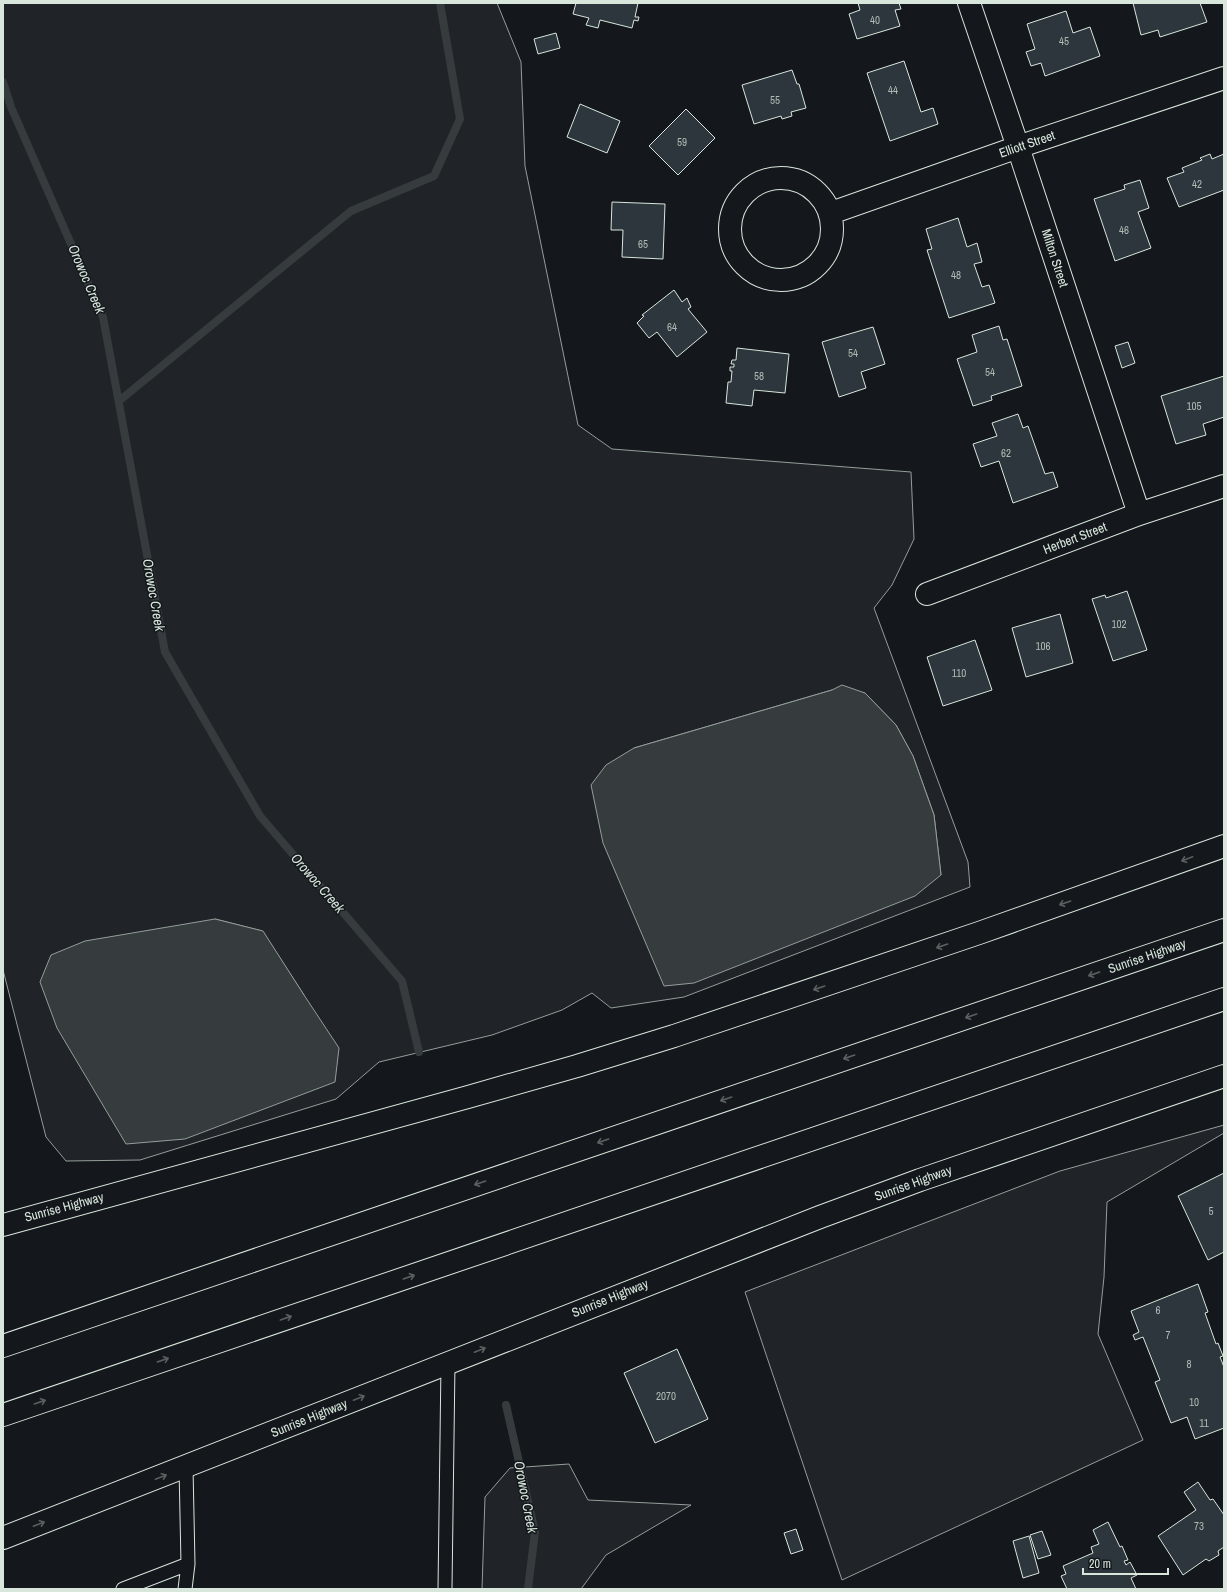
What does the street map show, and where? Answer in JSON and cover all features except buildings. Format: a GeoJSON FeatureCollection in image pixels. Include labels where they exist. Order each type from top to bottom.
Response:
{"type":"FeatureCollection","features":[{"type":"Feature","properties":{"kind":"main road","name":"Milton Street"},"geometry":{"type":"LineString","coordinates":[[969,3],[1139,514]]}},
{"type":"Feature","properties":{"kind":"main road","name":"Elliott Street"},"geometry":{"type":"LineString","coordinates":[[831,213],[1018,147],[1224,78]]}},
{"type":"Feature","properties":{"kind":"main road"},"geometry":{"type":"LineString","coordinates":[[781,177],[812,186],[831,213],[831,245],[812,272],[806,274],[781,282],[750,272],[731,246],[731,213],[749,187],[781,177]]}},
{"type":"Feature","properties":{"kind":"main road","name":"Herbert Street"},"geometry":{"type":"LineString","coordinates":[[927,594],[1139,514],[1224,486]]}},
{"type":"Feature","properties":{"kind":"main road","name":"Sunrise Highway"},"geometry":{"type":"LineString","coordinates":[[3,1225],[476,1095],[674,1036],[979,933],[1224,846]]}},
{"type":"Feature","properties":{"kind":"main road","name":"Sunrise Highway"},"geometry":{"type":"LineString","coordinates":[[3,1346],[1224,930]]}},
{"type":"Feature","properties":{"kind":"main road"},"geometry":{"type":"LineString","coordinates":[[3,1415],[1224,999]]}},
{"type":"Feature","properties":{"kind":"main road","name":"Sunrise Highway"},"geometry":{"type":"LineString","coordinates":[[3,1538],[827,1214],[920,1180],[1224,1076]]}},
{"type":"Feature","properties":{"kind":"lane"},"geometry":{"type":"LineString","coordinates":[[445,1589],[448,1363]]}},
{"type":"Feature","properties":{"kind":"lane"},"geometry":{"type":"LineString","coordinates":[[185,1589],[188,1564],[186,1466]]}},
{"type":"Feature","properties":{"kind":"lane"},"geometry":{"type":"LineString","coordinates":[[124,1589],[188,1564]]}},
{"type":"Feature","properties":{"kind":"shaded area"},"geometry":{"type":"Polygon","coordinates":[[[3,3],[497,3],[521,62],[525,166],[578,425],[612,449],[911,472],[914,539],[892,585],[874,608],[968,862],[970,887],[684,997],[611,1008],[592,993],[562,1010],[492,1035],[379,1062],[336,1099],[140,1160],[66,1161],[46,1137],[3,970],[3,3]],[[832,690],[634,748],[941,875],[934,815],[913,756],[896,725],[865,693],[832,690]],[[215,919],[304,995],[262,931],[215,919]]]}},
{"type":"Feature","properties":{"kind":"shaded area"},"geometry":{"type":"Polygon","coordinates":[[[842,685],[865,693],[896,725],[913,756],[934,815],[941,875],[915,896],[694,983],[664,986],[603,843],[591,785],[606,765],[634,748],[832,690],[842,685]]]}},
{"type":"Feature","properties":{"kind":"shaded area"},"geometry":{"type":"Polygon","coordinates":[[[215,919],[263,931],[339,1048],[335,1082],[185,1139],[126,1144],[57,1028],[40,982],[51,955],[85,941],[215,919]]]}},
{"type":"Feature","properties":{"kind":"shaded area"},"geometry":{"type":"Polygon","coordinates":[[[1224,1125],[1224,1133],[1107,1202],[1104,1277],[1098,1334],[1143,1440],[842,1580],[745,1292],[1060,1171],[1224,1125]]]}},
{"type":"Feature","properties":{"kind":"shaded area"},"geometry":{"type":"Polygon","coordinates":[[[569,1464],[588,1500],[691,1505],[606,1555],[581,1589],[482,1589],[485,1497],[510,1468],[569,1464]]]}},
{"type":"Feature","properties":{"kind":"waterway"},"geometry":{"type":"LineString","coordinates":[[119,401],[351,211],[434,176],[460,119],[440,3]]}},
{"type":"Feature","properties":{"kind":"waterway","name":"Orowoc Creek"},"geometry":{"type":"LineString","coordinates":[[3,82],[11,107],[103,317],[165,652],[260,816],[402,981],[419,1052]]}},
{"type":"Feature","properties":{"kind":"waterway","name":"Orowoc Creek"},"geometry":{"type":"LineString","coordinates":[[506,1405],[535,1532],[528,1589]]}}]}
